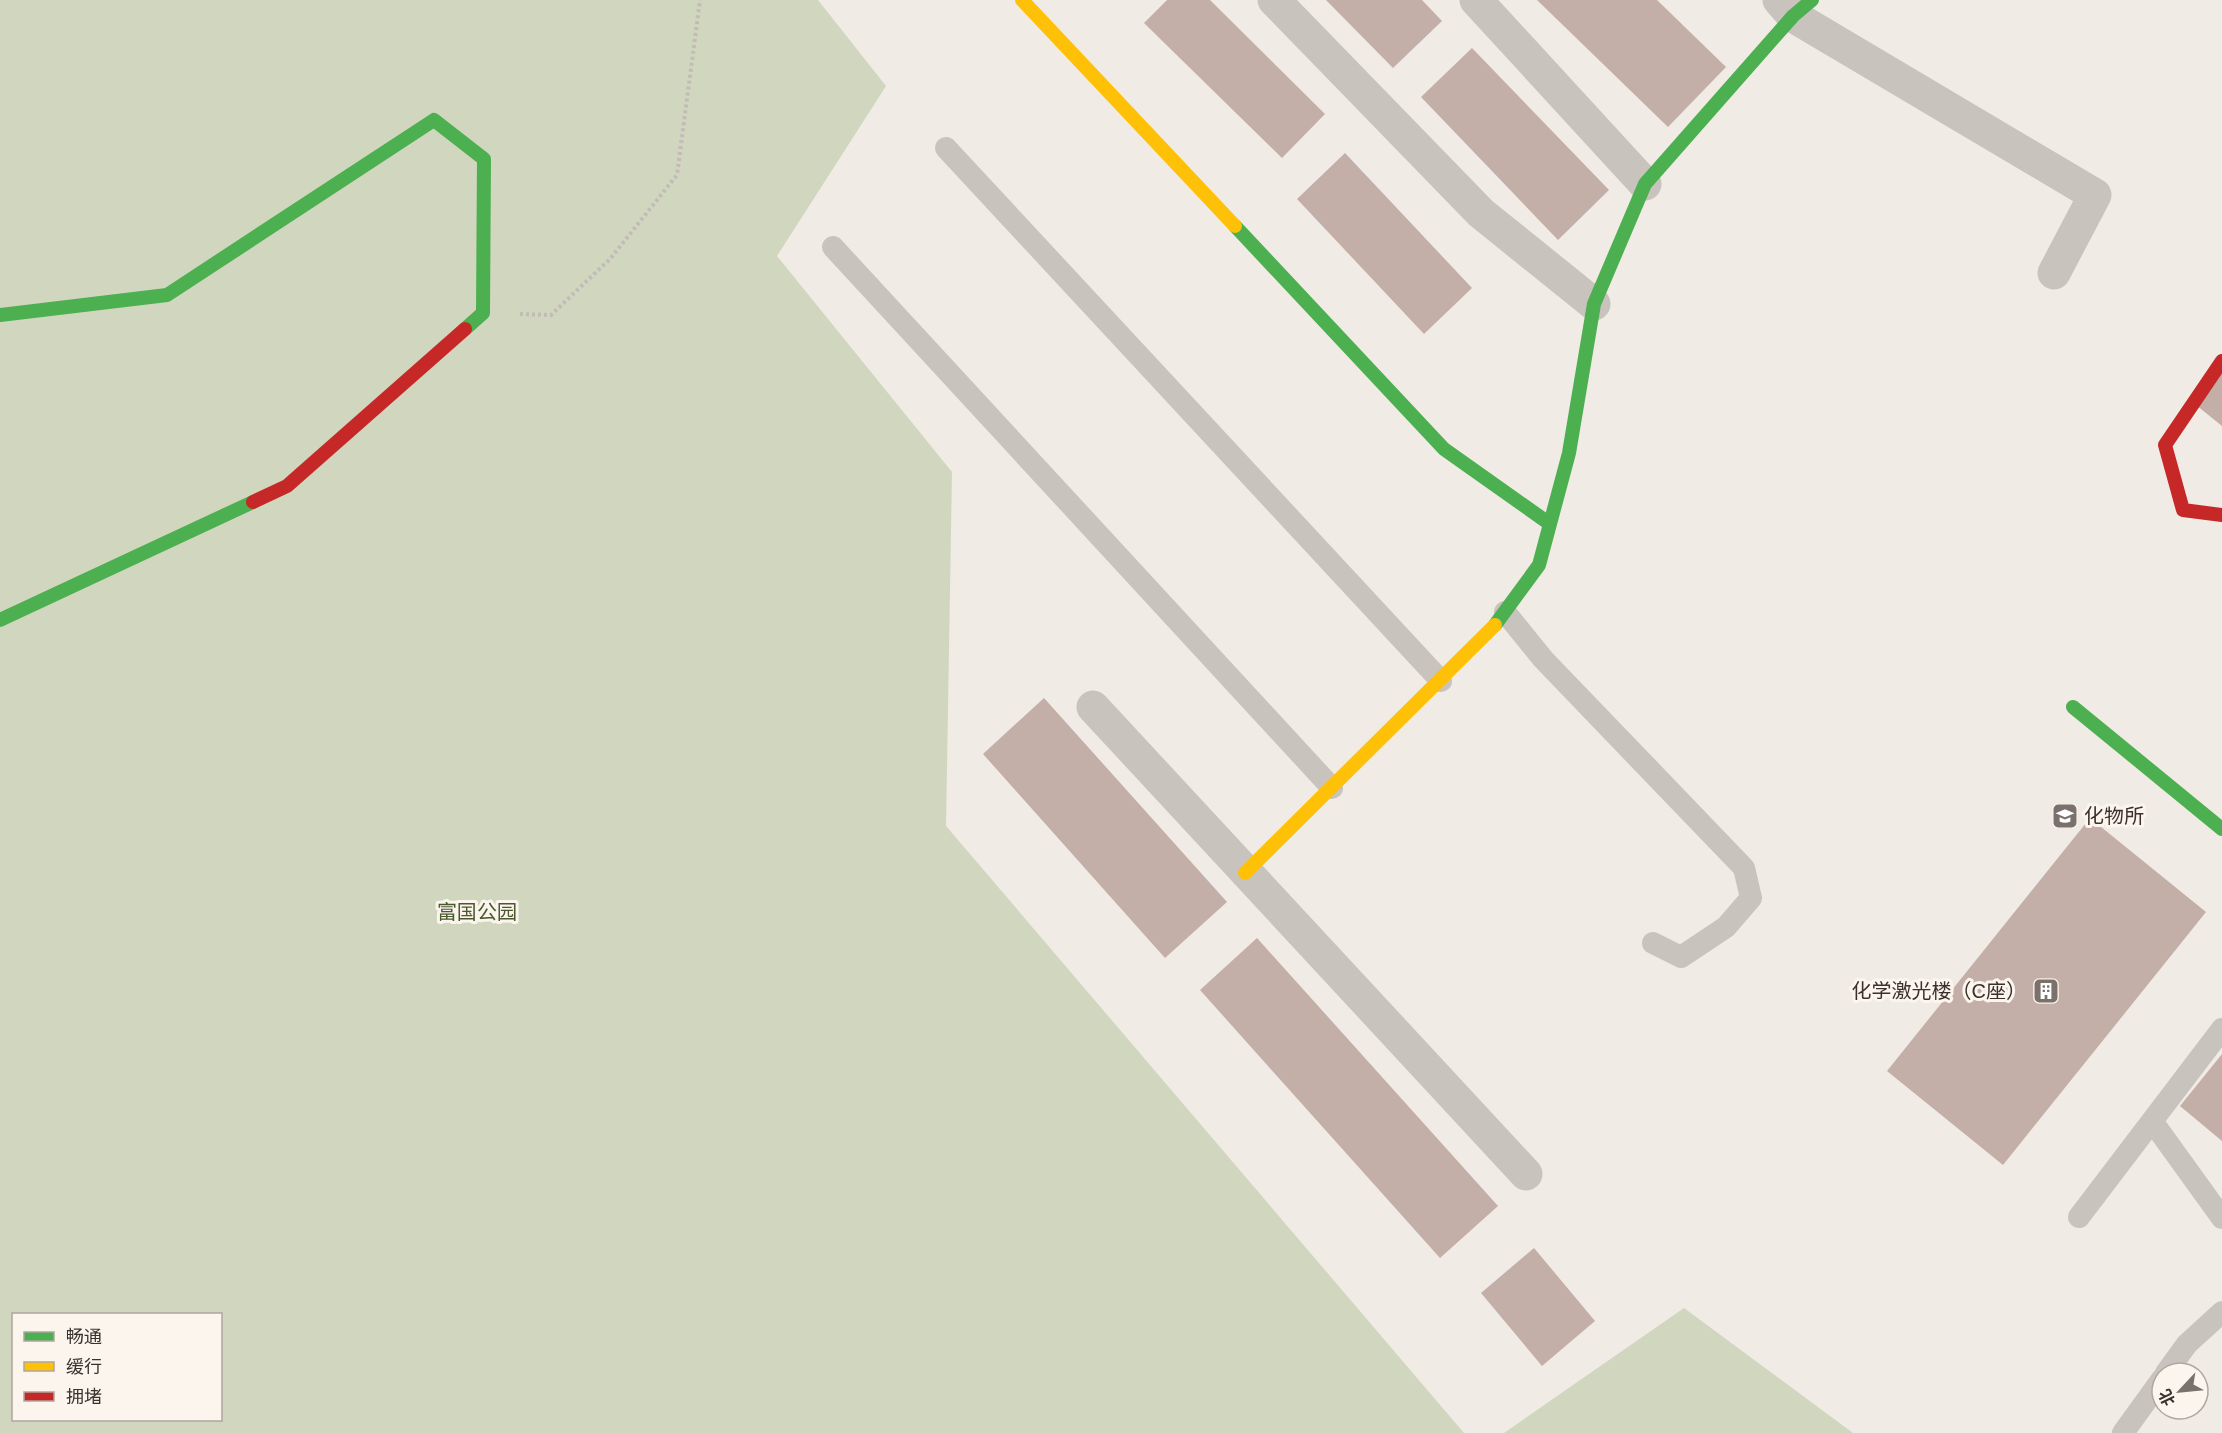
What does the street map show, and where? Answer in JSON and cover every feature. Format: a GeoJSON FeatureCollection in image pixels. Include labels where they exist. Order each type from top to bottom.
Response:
{"type":"FeatureCollection","features":[{"type":"Feature","properties":{"kind":"street"},"geometry":{"type":"LineString","coordinates":[[1022,0],[1444,449],[1550,524]]}},
{"type":"Feature","properties":{"kind":"street"},"geometry":{"type":"LineString","coordinates":[[1274,0],[1481,213],[1593,304]]}},
{"type":"Feature","properties":{"kind":"street"},"geometry":{"type":"LineString","coordinates":[[1476,0],[1645,184]]}},
{"type":"Feature","properties":{"kind":"street"},"geometry":{"type":"LineString","coordinates":[[1245,873],[1490,632],[1539,565],[1569,453],[1593,304],[1645,184],[1795,5],[2095,195],[2054,273]]}},
{"type":"Feature","properties":{"kind":"street"},"geometry":{"type":"LineString","coordinates":[[0,315],[167,295],[434,120],[484,159],[483,313],[287,486],[0,620]]}},
{"type":"Feature","properties":{"kind":"street"},"geometry":{"type":"LineString","coordinates":[[2222,361],[2165,445],[2183,510],[2222,515]]}},
{"type":"Feature","properties":{"kind":"street"},"geometry":{"type":"LineString","coordinates":[[1093,707],[1526,1174]]}},
{"type":"Feature","properties":{"kind":"street"},"geometry":{"type":"LineString","coordinates":[[2073,707],[2222,829]]}},
{"type":"Feature","properties":{"kind":"lane"},"geometry":{"type":"LineString","coordinates":[[946,148],[1441,681]]}},
{"type":"Feature","properties":{"kind":"lane"},"geometry":{"type":"LineString","coordinates":[[833,247],[1332,788]]}},
{"type":"Feature","properties":{"kind":"lane"},"geometry":{"type":"LineString","coordinates":[[1505,612],[1543,659],[1744,868],[1751,898],[1726,927],[1681,957],[1653,943]]}},
{"type":"Feature","properties":{"kind":"lane"},"geometry":{"type":"LineString","coordinates":[[2079,1217],[2222,1029]]}},
{"type":"Feature","properties":{"kind":"lane"},"geometry":{"type":"LineString","coordinates":[[2152,1122],[2222,1218]]}},
{"type":"Feature","properties":{"kind":"lane"},"geometry":{"type":"LineString","coordinates":[[2175,1361],[2187,1344],[2222,1312]]}},
{"type":"Feature","properties":{"kind":"lane"},"geometry":{"type":"LineString","coordinates":[[2123,1433],[2150,1396]]}},
{"type":"Feature","properties":{"kind":"path"},"geometry":{"type":"LineString","coordinates":[[483,313],[551,315],[610,259],[677,175],[700,0]]}},
{"type":"Feature","properties":{"kind":"green space","name":"富国公园"},"geometry":{"type":"Polygon","coordinates":[[[0,0],[818,0],[886,86],[777,256],[952,472],[946,826],[1464,1433],[0,1433],[0,0]]]}},
{"type":"Feature","properties":{"kind":"green space"},"geometry":{"type":"Polygon","coordinates":[[[1684,1308],[1853,1433],[1504,1433],[1684,1308]]]}},
{"type":"Feature","properties":{"kind":"building"},"geometry":{"type":"Polygon","coordinates":[[[1167,0],[1210,0],[1325,114],[1282,158],[1144,23],[1167,0]]]}},
{"type":"Feature","properties":{"kind":"building"},"geometry":{"type":"Polygon","coordinates":[[[1326,0],[1422,0],[1442,21],[1393,68],[1326,0]]]}},
{"type":"Feature","properties":{"kind":"building"},"geometry":{"type":"Polygon","coordinates":[[[1537,0],[1657,0],[1726,67],[1668,127],[1537,0]]]}},
{"type":"Feature","properties":{"kind":"building"},"geometry":{"type":"Polygon","coordinates":[[[1472,48],[1609,190],[1558,240],[1421,97],[1472,48]]]}},
{"type":"Feature","properties":{"kind":"building"},"geometry":{"type":"Polygon","coordinates":[[[1345,153],[1472,288],[1424,334],[1297,199],[1345,153]]]}},
{"type":"Feature","properties":{"kind":"building"},"geometry":{"type":"Polygon","coordinates":[[[2222,373],[2222,426],[2196,405],[2222,373]]]}},
{"type":"Feature","properties":{"kind":"building"},"geometry":{"type":"Polygon","coordinates":[[[1044,698],[1227,902],[1165,958],[983,754],[1044,698]]]}},
{"type":"Feature","properties":{"kind":"building","name":"化学激光楼（C座）"},"geometry":{"type":"Polygon","coordinates":[[[2090,818],[2206,912],[2003,1165],[1887,1071],[2090,818]]]}},
{"type":"Feature","properties":{"kind":"building"},"geometry":{"type":"Polygon","coordinates":[[[1257,938],[1498,1206],[1440,1258],[1200,990],[1257,938]]]}},
{"type":"Feature","properties":{"kind":"building"},"geometry":{"type":"Polygon","coordinates":[[[2222,1054],[2222,1141],[2180,1106],[2222,1054]]]}},
{"type":"Feature","properties":{"kind":"building"},"geometry":{"type":"Polygon","coordinates":[[[1534,1248],[1595,1321],[1542,1366],[1481,1293],[1534,1248]]]}},
{"type":"Feature","properties":{"kind":"traffic: fast"},"geometry":{"type":"LineString","coordinates":[[1495,625],[1539,565],[1569,453],[1594,304],[1645,184],[1793,16],[1812,0]]}},
{"type":"Feature","properties":{"kind":"traffic: fast"},"geometry":{"type":"LineString","coordinates":[[0,315],[167,295],[434,120],[484,159],[483,313],[465,329]]}},
{"type":"Feature","properties":{"kind":"traffic: fast"},"geometry":{"type":"LineString","coordinates":[[1235,226],[1444,449],[1550,524]]}},
{"type":"Feature","properties":{"kind":"traffic: fast"},"geometry":{"type":"LineString","coordinates":[[0,620],[253,502]]}},
{"type":"Feature","properties":{"kind":"traffic: fast"},"geometry":{"type":"LineString","coordinates":[[2073,707],[2222,829]]}},
{"type":"Feature","properties":{"kind":"traffic: slow"},"geometry":{"type":"LineString","coordinates":[[1022,0],[1235,226]]}},
{"type":"Feature","properties":{"kind":"traffic: slow"},"geometry":{"type":"LineString","coordinates":[[1245,873],[1495,625]]}},
{"type":"Feature","properties":{"kind":"traffic: jam"},"geometry":{"type":"LineString","coordinates":[[253,502],[287,486],[465,329]]}},
{"type":"Feature","properties":{"kind":"traffic: jam"},"geometry":{"type":"LineString","coordinates":[[2222,361],[2165,445],[2183,510],[2222,515]]}},
{"type":"Feature","properties":{"kind":"place","name":"化物所"},"geometry":{"type":"Point","coordinates":[2065,816]}},
{"type":"Feature","properties":{"kind":"place","name":"化学激光楼（C座）"},"geometry":{"type":"Point","coordinates":[2046,991]}}]}
